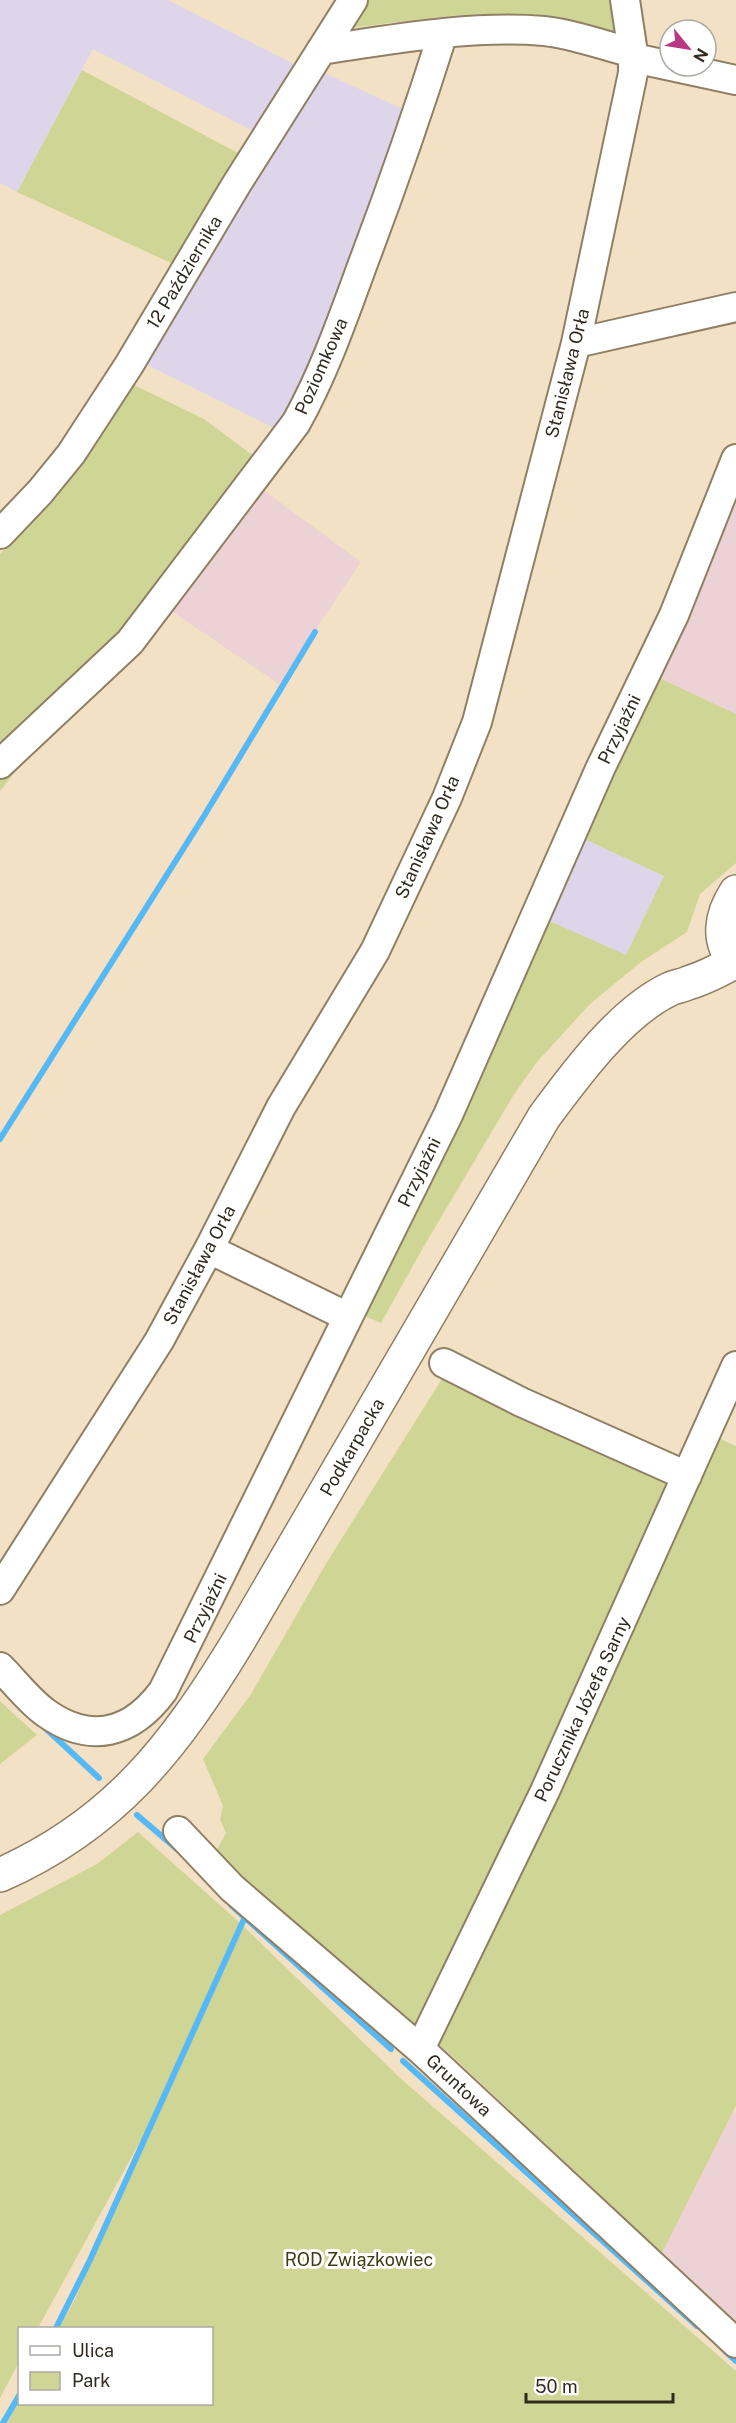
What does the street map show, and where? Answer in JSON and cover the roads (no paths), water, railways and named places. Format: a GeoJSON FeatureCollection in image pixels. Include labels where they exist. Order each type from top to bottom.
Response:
{"type":"FeatureCollection","features":[{"type":"Feature","properties":{"kind":"main road"},"geometry":{"type":"LineString","coordinates":[[731,955],[722,923],[727,906],[736,892]]}},
{"type":"Feature","properties":{"kind":"main road","name":"Podkarpacka"},"geometry":{"type":"LineString","coordinates":[[0,1875],[39,1856],[85,1827],[137,1781],[173,1738],[215,1680],[238,1642],[544,1116],[604,1043],[653,999],[671,988],[679,974],[731,955]]}},
{"type":"Feature","properties":{"kind":"street","name":"12 Października"},"geometry":{"type":"LineString","coordinates":[[0,534],[40,492],[71,454],[353,0]]}},
{"type":"Feature","properties":{"kind":"street","name":"Stanisława Orła"},"geometry":{"type":"LineString","coordinates":[[0,1590],[159,1341],[282,1107],[375,951],[447,798],[477,722],[576,344],[633,73],[634,55],[625,0]]}},
{"type":"Feature","properties":{"kind":"street"},"geometry":{"type":"LineString","coordinates":[[321,50],[489,29],[547,31],[736,80]]}},
{"type":"Feature","properties":{"kind":"street","name":"Poziomkowa"},"geometry":{"type":"LineString","coordinates":[[0,764],[130,642],[296,423],[315,389],[408,145],[443,33]]}},
{"type":"Feature","properties":{"kind":"street"},"geometry":{"type":"LineString","coordinates":[[576,344],[736,307]]}},
{"type":"Feature","properties":{"kind":"street","name":"Przyjaźni"},"geometry":{"type":"LineString","coordinates":[[0,1667],[45,1713],[71,1727],[86,1731],[115,1729],[139,1717],[152,1706],[163,1691],[447,1114],[600,769],[674,615],[736,459]]}},
{"type":"Feature","properties":{"kind":"street"},"geometry":{"type":"LineString","coordinates":[[209,1248],[348,1317]]}},
{"type":"Feature","properties":{"kind":"street"},"geometry":{"type":"LineString","coordinates":[[444,1363],[521,1402],[687,1476]]}},
{"type":"Feature","properties":{"kind":"street","name":"Porucznika Józefa Sarny"},"geometry":{"type":"LineString","coordinates":[[420,2049],[545,1791],[736,1366]]}},
{"type":"Feature","properties":{"kind":"street","name":"Gruntowa"},"geometry":{"type":"LineString","coordinates":[[178,1831],[240,1896],[420,2049],[736,2343]]}},
{"type":"Feature","properties":{"kind":"waterway"},"geometry":{"type":"LineString","coordinates":[[0,1139],[204,816],[315,632]]}},
{"type":"Feature","properties":{"kind":"waterway"},"geometry":{"type":"LineString","coordinates":[[43,1726],[99,1778]]}},
{"type":"Feature","properties":{"kind":"waterway"},"geometry":{"type":"LineString","coordinates":[[137,1815],[178,1850]]}},
{"type":"Feature","properties":{"kind":"waterway"},"geometry":{"type":"LineString","coordinates":[[231,1905],[391,2049]]}},
{"type":"Feature","properties":{"kind":"waterway"},"geometry":{"type":"LineString","coordinates":[[56,2327],[90,2260],[244,1919]]}},
{"type":"Feature","properties":{"kind":"waterway"},"geometry":{"type":"LineString","coordinates":[[403,2061],[697,2326]]}},
{"type":"Feature","properties":{"kind":"waterway"},"geometry":{"type":"LineString","coordinates":[[724,2350],[736,2361]]}},
{"type":"Feature","properties":{"kind":"waterway"},"geometry":{"type":"LineString","coordinates":[[3,2423],[18,2397]]}},
{"type":"Feature","properties":{"kind":"park label","name":"ROD Związkowiec"},"geometry":{"type":"Point","coordinates":[359,2259]}}]}
